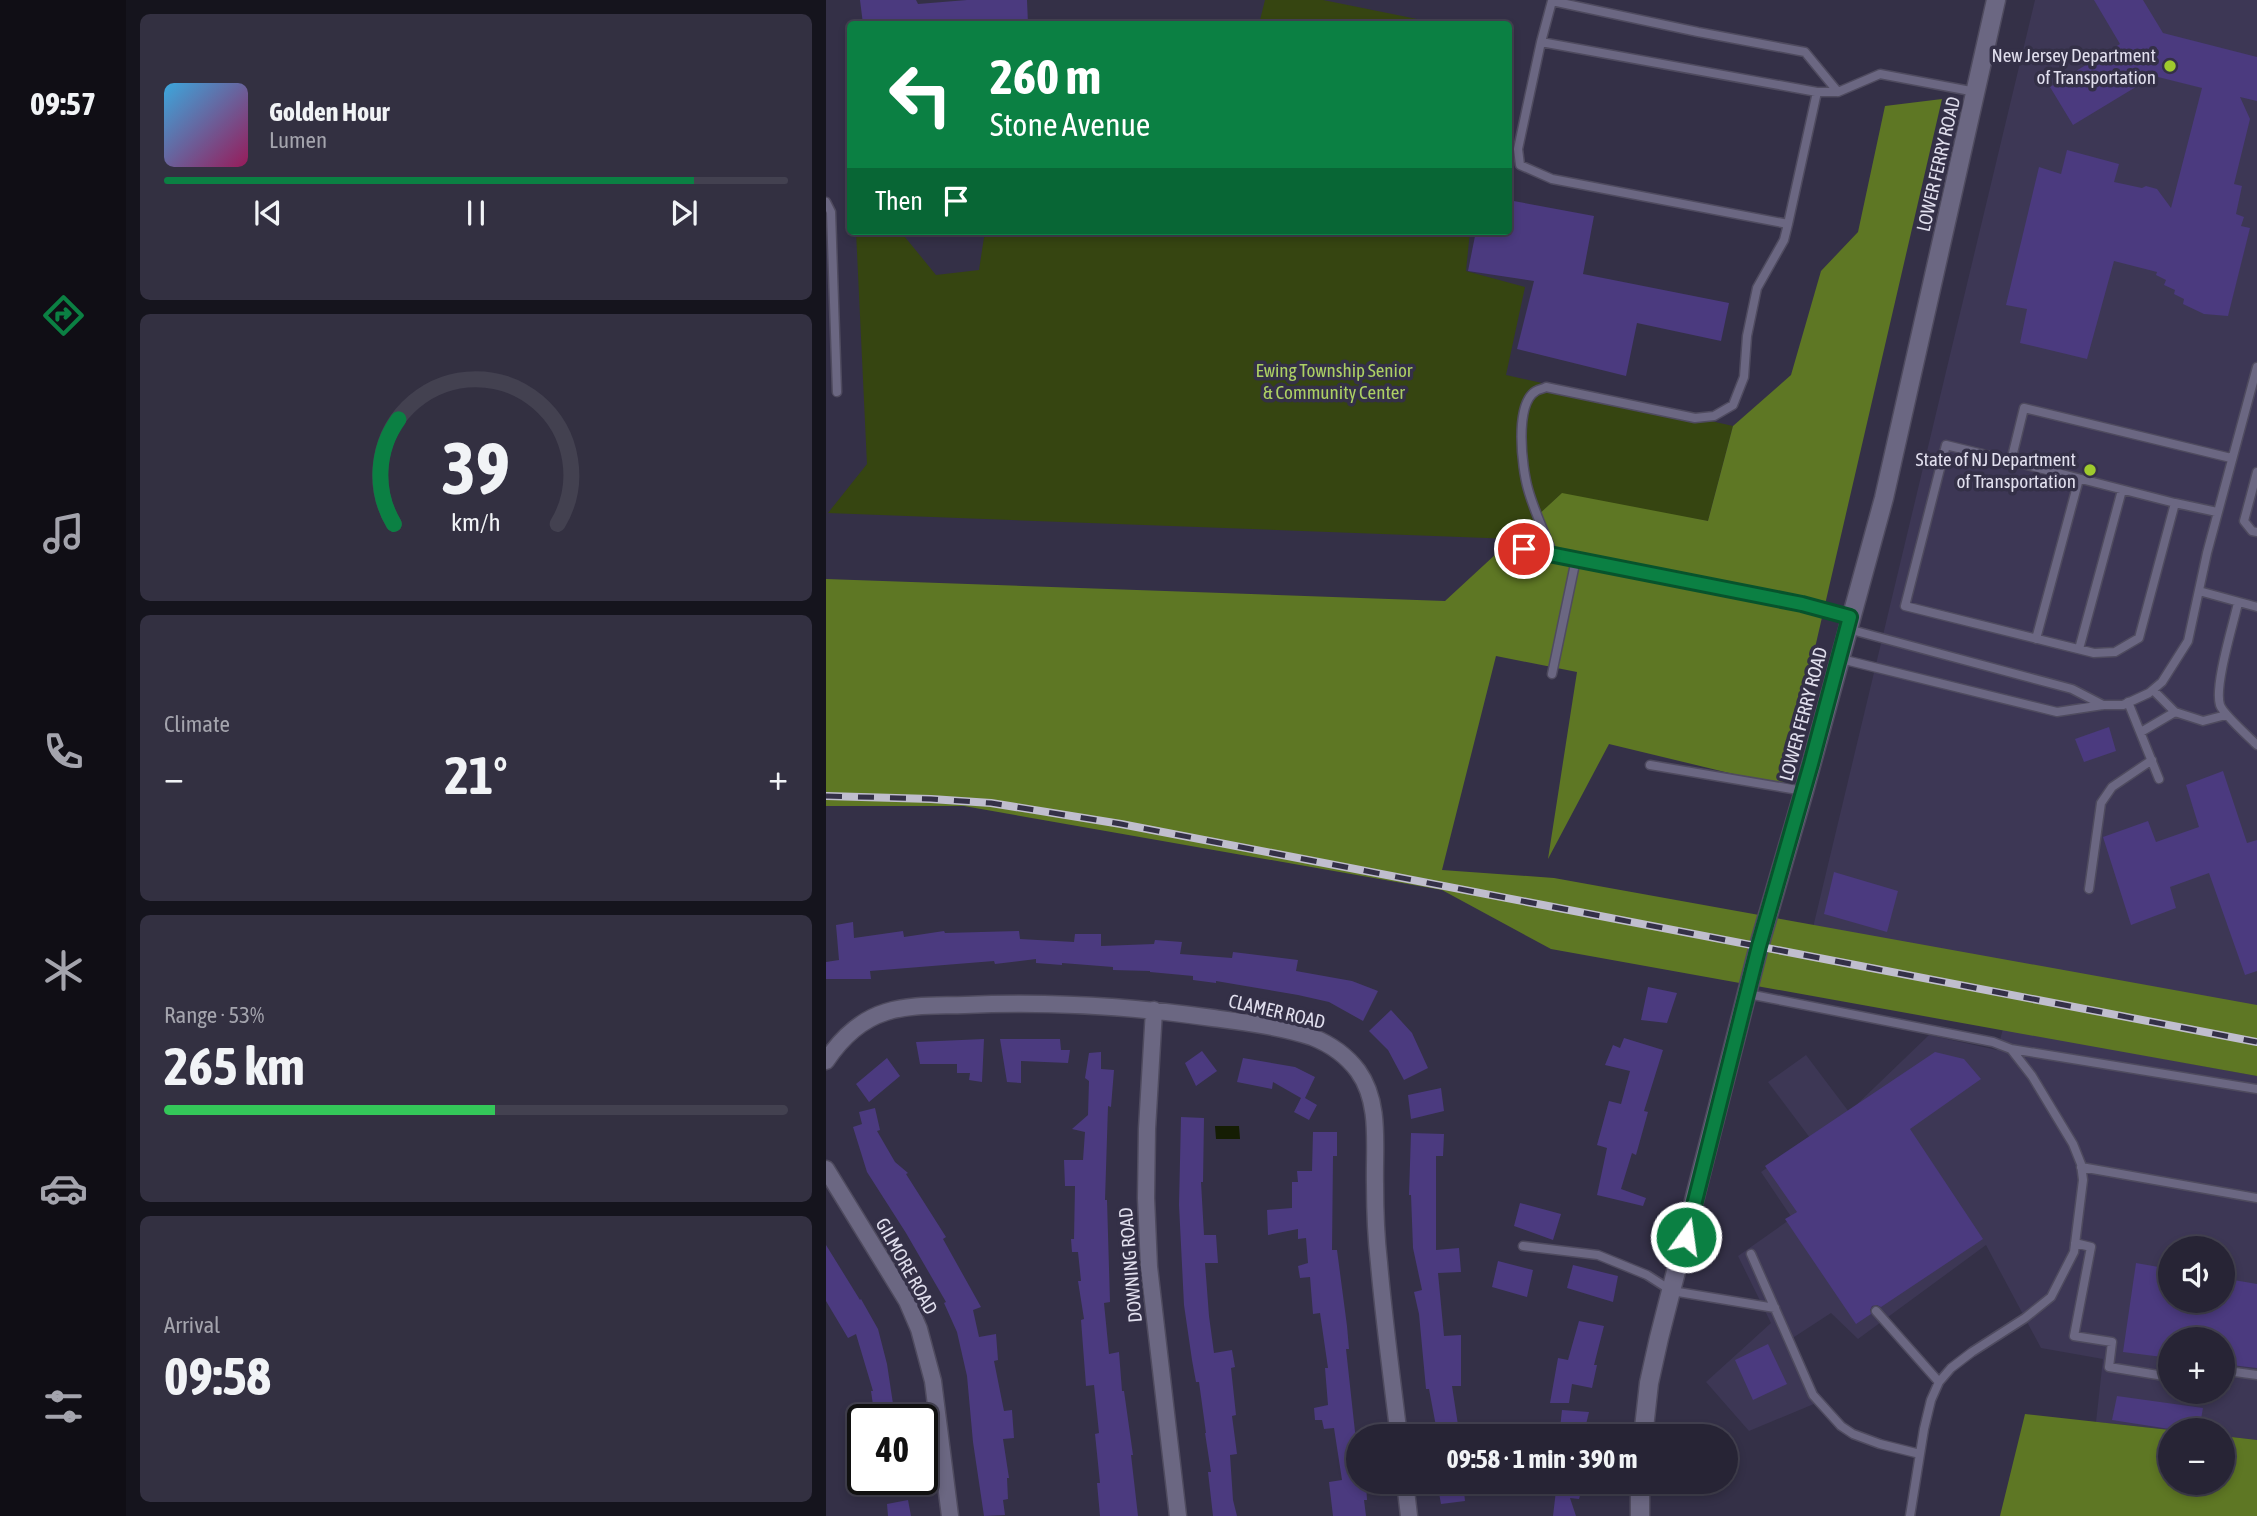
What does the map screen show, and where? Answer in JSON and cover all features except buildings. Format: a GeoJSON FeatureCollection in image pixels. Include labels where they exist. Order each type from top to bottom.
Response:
{"type":"FeatureCollection","features":[{"type":"Feature","properties":{"kind":"street","name":"LOWER FERRY ROAD"},"geometry":{"type":"LineString","coordinates":[[1644,1424],[1649,1383],[1659,1338],[1747,993],[1884,498],[1996,0]]}},
{"type":"Feature","properties":{"kind":"street","name":"CLAMER ROAD"},"geometry":{"type":"LineString","coordinates":[[826,1061],[848,1034],[865,1021],[884,1012],[907,1007],[1012,1002],[1086,1004],[1154,1010],[1242,1022],[1310,1036],[1329,1044],[1345,1056],[1358,1071],[1374,1108],[1375,1209],[1398,1424]]}},
{"type":"Feature","properties":{"kind":"street","name":"DOWNING ROAD"},"geometry":{"type":"LineString","coordinates":[[1154,1010],[1146,1184],[1149,1267],[1178,1516]]}},
{"type":"Feature","properties":{"kind":"street","name":"GILMORE ROAD"},"geometry":{"type":"LineString","coordinates":[[826,1169],[906,1301],[919,1329],[933,1381],[950,1516]]}},
{"type":"Feature","properties":{"kind":"street"},"geometry":{"type":"LineString","coordinates":[[1406,1494],[1409,1516]]}},
{"type":"Feature","properties":{"kind":"street"},"geometry":{"type":"LineString","coordinates":[[1640,1494],[1640,1516]]}},
{"type":"Feature","properties":{"kind":"lane"},"geometry":{"type":"LineString","coordinates":[[1788,224],[1552,179],[1520,165],[1518,149],[1552,1],[1805,52],[1838,92]]}},
{"type":"Feature","properties":{"kind":"lane"},"geometry":{"type":"LineString","coordinates":[[1541,42],[1817,92],[1838,92],[1880,74],[1976,92]]}},
{"type":"Feature","properties":{"kind":"lane"},"geometry":{"type":"LineString","coordinates":[[1553,555],[1528,490],[1521,456],[1521,423],[1529,399],[1534,391],[1546,387],[1695,418],[1714,416],[1733,405],[1744,377],[1747,336],[1757,288],[1784,240],[1817,92]]}},
{"type":"Feature","properties":{"kind":"lane"},"geometry":{"type":"LineString","coordinates":[[826,202],[831,212],[837,392]]}},
{"type":"Feature","properties":{"kind":"lane"},"geometry":{"type":"LineString","coordinates":[[826,295],[834,302]]}},
{"type":"Feature","properties":{"kind":"lane"},"geometry":{"type":"LineString","coordinates":[[1840,659],[2057,712],[2103,705],[2123,705],[2153,690],[2162,682],[2188,641],[2217,512],[2257,367]]}},
{"type":"Feature","properties":{"kind":"lane"},"geometry":{"type":"LineString","coordinates":[[2011,461],[2024,408],[2231,458]]}},
{"type":"Feature","properties":{"kind":"lane"},"geometry":{"type":"LineString","coordinates":[[2175,503],[2139,638],[2115,652],[2094,653],[1905,607],[1946,445],[2217,512]]}},
{"type":"Feature","properties":{"kind":"lane"},"geometry":{"type":"LineString","coordinates":[[2257,471],[2244,521],[2252,531],[2257,532]]}},
{"type":"Feature","properties":{"kind":"lane"},"geometry":{"type":"LineString","coordinates":[[2036,639],[2079,479]]}},
{"type":"Feature","properties":{"kind":"lane"},"geometry":{"type":"LineString","coordinates":[[2079,649],[2122,490]]}},
{"type":"Feature","properties":{"kind":"lane"},"geometry":{"type":"LineString","coordinates":[[1524,549],[1802,604],[1849,623],[2072,689],[2103,705]]}},
{"type":"Feature","properties":{"kind":"lane"},"geometry":{"type":"LineString","coordinates":[[1552,674],[1576,559]]}},
{"type":"Feature","properties":{"kind":"lane"},"geometry":{"type":"LineString","coordinates":[[2199,591],[2257,607]]}},
{"type":"Feature","properties":{"kind":"lane"},"geometry":{"type":"LineString","coordinates":[[2238,603],[2219,691],[2220,706],[2257,745]]}},
{"type":"Feature","properties":{"kind":"lane"},"geometry":{"type":"LineString","coordinates":[[2153,690],[2175,712],[2203,721],[2226,715]]}},
{"type":"Feature","properties":{"kind":"lane"},"geometry":{"type":"LineString","coordinates":[[2129,702],[2160,779]]}},
{"type":"Feature","properties":{"kind":"lane"},"geometry":{"type":"LineString","coordinates":[[2141,732],[2175,712]]}},
{"type":"Feature","properties":{"kind":"lane"},"geometry":{"type":"LineString","coordinates":[[2089,889],[2101,803],[2112,787],[2152,760]]}},
{"type":"Feature","properties":{"kind":"lane"},"geometry":{"type":"LineString","coordinates":[[1650,765],[1804,791]]}},
{"type":"Feature","properties":{"kind":"lane"},"geometry":{"type":"LineString","coordinates":[[1747,993],[1993,1042],[2011,1049],[2257,1089]]}},
{"type":"Feature","properties":{"kind":"lane"},"geometry":{"type":"LineString","coordinates":[[1910,1516],[1931,1399],[1939,1382],[1951,1368],[1972,1352],[2052,1297],[2074,1252],[2083,1180],[2081,1167],[2073,1144],[2032,1076],[2011,1049]]}},
{"type":"Feature","properties":{"kind":"lane"},"geometry":{"type":"LineString","coordinates":[[2081,1167],[2257,1198]]}},
{"type":"Feature","properties":{"kind":"lane"},"geometry":{"type":"LineString","coordinates":[[2075,1243],[2091,1247],[2074,1336],[2112,1342],[2109,1367],[2158,1375]]}},
{"type":"Feature","properties":{"kind":"lane"},"geometry":{"type":"LineString","coordinates":[[1523,1245],[1598,1255],[1647,1275],[1672,1291],[1775,1308]]}},
{"type":"Feature","properties":{"kind":"lane"},"geometry":{"type":"LineString","coordinates":[[1751,1254],[1813,1395],[1853,1434],[1920,1454]]}},
{"type":"Feature","properties":{"kind":"lane"},"geometry":{"type":"LineString","coordinates":[[1876,1311],[1939,1382]]}},
{"type":"Feature","properties":{"kind":"lane"},"geometry":{"type":"LineString","coordinates":[[2235,1372],[2257,1375]]}},
{"type":"Feature","properties":{"kind":"shaded area","name":"State of NJ Department of Transportation"},"geometry":{"type":"Polygon","coordinates":[[[2035,0],[2257,0],[2257,1025],[1810,940],[2035,0]]]}},
{"type":"Feature","properties":{"kind":"shaded area"},"geometry":{"type":"Polygon","coordinates":[[[2003,1029],[2257,1076],[2257,1440],[2235,1437],[2235,1418],[2158,1418],[2158,1429],[2096,1422],[2103,1359],[2041,1348],[1986,1245],[1858,1339],[1831,1313],[1788,1341],[1821,1401],[1749,1431],[1706,1382],[1771,1323],[1738,1256],[1792,1218],[1761,1172],[1810,1138],[1768,1082],[1806,1055],[1849,1112],[1929,1035],[1997,1050],[2003,1029]]]}},
{"type":"Feature","properties":{"kind":"shaded area"},"geometry":{"type":"Polygon","coordinates":[[[1215,1126],[1239,1126],[1240,1139],[1216,1139],[1215,1126]]]}},
{"type":"Feature","properties":{"kind":"green space"},"geometry":{"type":"Polygon","coordinates":[[[1265,0],[1323,0],[1417,19],[1417,21],[1260,21],[1265,0]]]}},
{"type":"Feature","properties":{"kind":"green space"},"geometry":{"type":"Polygon","coordinates":[[[1942,99],[1783,786],[1609,744],[1548,859],[1577,672],[1496,656],[1442,870],[1554,878],[2257,1005],[2257,1076],[1551,949],[1442,890],[964,806],[826,806],[826,579],[1445,601],[1562,493],[1708,521],[1733,426],[1791,375],[1821,271],[1858,232],[1885,106],[1942,99]]]}},
{"type":"Feature","properties":{"kind":"green space","name":"Ewing Township Senior & Community Center"},"geometry":{"type":"Polygon","coordinates":[[[856,235],[903,235],[936,275],[979,270],[984,235],[1470,235],[1466,271],[1525,287],[1506,375],[1733,426],[1708,521],[1559,496],[1513,539],[828,513],[867,464],[856,235]]]}},
{"type":"Feature","properties":{"kind":"green space"},"geometry":{"type":"Polygon","coordinates":[[[2025,1414],[2158,1429],[2158,1495],[2235,1495],[2235,1437],[2257,1440],[2257,1516],[2000,1516],[2025,1414]]]}},
{"type":"Feature","properties":{"kind":"railway"},"geometry":{"type":"LineString","coordinates":[[826,796],[991,803],[1121,824],[2257,1042]]}},
{"type":"Feature","properties":{"kind":"place","name":"New Jersey Department of Transportation"},"geometry":{"type":"Point","coordinates":[2170,66]}},
{"type":"Feature","properties":{"kind":"place","name":"State of NJ Department of Transportation"},"geometry":{"type":"Point","coordinates":[2090,470]}},
{"type":"Feature","properties":{"kind":"route"},"geometry":{"type":"LineString","coordinates":[[1524,549],[1802,604],[1850,617],[1759,946],[1686,1237]]}}]}
